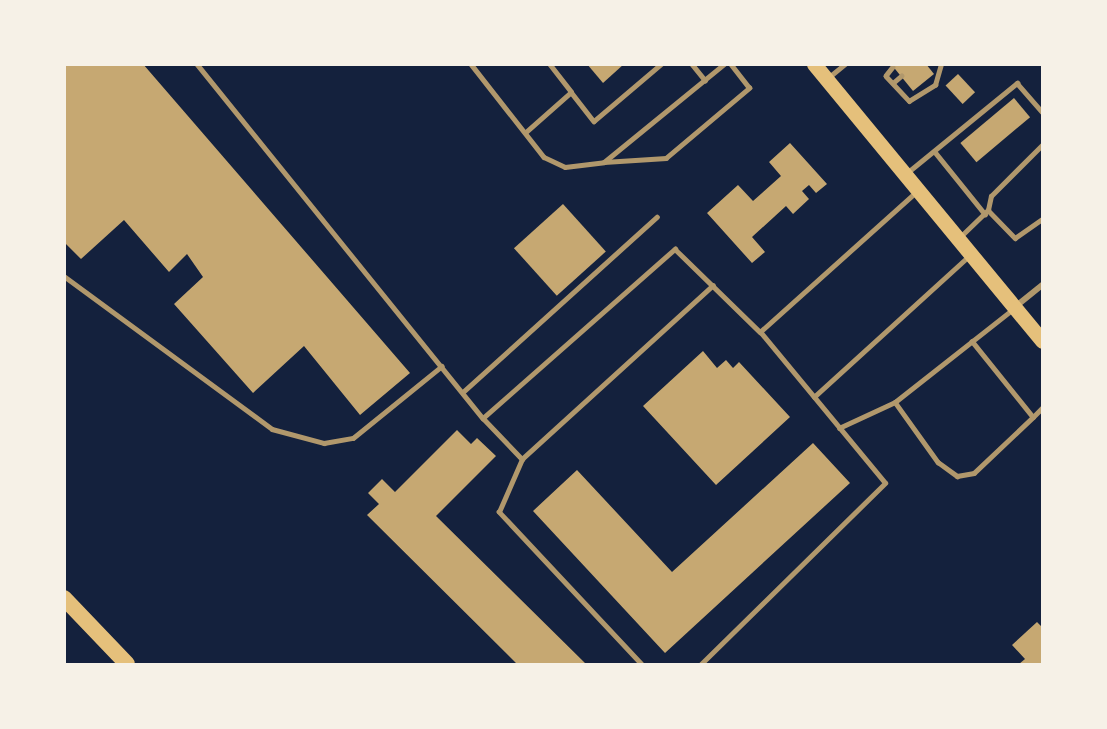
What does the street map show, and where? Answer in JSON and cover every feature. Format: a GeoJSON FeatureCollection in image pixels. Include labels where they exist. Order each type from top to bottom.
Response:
{"type":"FeatureCollection","features":[{"type":"Feature","properties":{"kind":"highway"},"geometry":{"type":"LineString","coordinates":[[64,598],[127,664]]}},
{"type":"Feature","properties":{"kind":"main road"},"geometry":{"type":"LineString","coordinates":[[814,64],[1042,341]]}},
{"type":"Feature","properties":{"kind":"street"},"geometry":{"type":"LineString","coordinates":[[1015,308],[1042,285]]}},
{"type":"Feature","properties":{"kind":"lane"},"geometry":{"type":"LineString","coordinates":[[197,64],[483,417],[522,459]]}},
{"type":"Feature","properties":{"kind":"lane"},"geometry":{"type":"LineString","coordinates":[[471,64],[544,157],[565,167],[666,158],[749,88],[730,64]]}},
{"type":"Feature","properties":{"kind":"lane"},"geometry":{"type":"LineString","coordinates":[[549,64],[594,121],[661,64]]}},
{"type":"Feature","properties":{"kind":"lane"},"geometry":{"type":"LineString","coordinates":[[692,64],[705,80]]}},
{"type":"Feature","properties":{"kind":"lane"},"geometry":{"type":"LineString","coordinates":[[604,162],[723,64]]}},
{"type":"Feature","properties":{"kind":"lane"},"geometry":{"type":"LineString","coordinates":[[826,79],[845,64]]}},
{"type":"Feature","properties":{"kind":"lane"},"geometry":{"type":"LineString","coordinates":[[893,67],[886,76],[909,101],[916,100],[935,84],[941,64]]}},
{"type":"Feature","properties":{"kind":"lane"},"geometry":{"type":"LineString","coordinates":[[892,83],[901,76]]}},
{"type":"Feature","properties":{"kind":"lane"},"geometry":{"type":"LineString","coordinates":[[905,174],[935,152],[1017,83],[1042,112]]}},
{"type":"Feature","properties":{"kind":"lane"},"geometry":{"type":"LineString","coordinates":[[526,132],[571,92]]}},
{"type":"Feature","properties":{"kind":"lane"},"geometry":{"type":"LineString","coordinates":[[958,238],[987,212],[991,196],[1041,149]]}},
{"type":"Feature","properties":{"kind":"lane"},"geometry":{"type":"LineString","coordinates":[[935,152],[987,212],[1015,238],[1042,219]]}},
{"type":"Feature","properties":{"kind":"lane"},"geometry":{"type":"LineString","coordinates":[[760,332],[918,190]]}},
{"type":"Feature","properties":{"kind":"lane"},"geometry":{"type":"LineString","coordinates":[[463,392],[657,217]]}},
{"type":"Feature","properties":{"kind":"lane"},"geometry":{"type":"LineString","coordinates":[[483,417],[675,249],[760,332],[885,483],[701,664]]}},
{"type":"Feature","properties":{"kind":"lane"},"geometry":{"type":"LineString","coordinates":[[814,397],[971,254]]}},
{"type":"Feature","properties":{"kind":"lane"},"geometry":{"type":"LineString","coordinates":[[64,276],[272,429],[324,443],[353,438],[442,366]]}},
{"type":"Feature","properties":{"kind":"lane"},"geometry":{"type":"LineString","coordinates":[[641,664],[499,512],[522,459],[712,285]]}},
{"type":"Feature","properties":{"kind":"lane"},"geometry":{"type":"LineString","coordinates":[[839,428],[896,402],[1015,308]]}},
{"type":"Feature","properties":{"kind":"lane"},"geometry":{"type":"LineString","coordinates":[[972,341],[1033,417]]}},
{"type":"Feature","properties":{"kind":"lane"},"geometry":{"type":"LineString","coordinates":[[896,402],[938,462],[957,476],[974,473],[1042,408]]}},
{"type":"Feature","properties":{"kind":"building"},"geometry":{"type":"Polygon","coordinates":[[[64,64],[143,64],[410,373],[360,415],[304,346],[253,393],[174,304],[203,277],[187,254],[169,272],[124,220],[81,259],[64,242],[64,64]]]}},
{"type":"Feature","properties":{"kind":"building"},"geometry":{"type":"Polygon","coordinates":[[[587,64],[624,64],[603,83],[587,64]]]}},
{"type":"Feature","properties":{"kind":"building"},"geometry":{"type":"Polygon","coordinates":[[[891,64],[926,64],[934,74],[913,91],[891,64]]]}},
{"type":"Feature","properties":{"kind":"building"},"geometry":{"type":"Polygon","coordinates":[[[958,74],[975,92],[963,104],[946,86],[958,74]]]}},
{"type":"Feature","properties":{"kind":"building"},"geometry":{"type":"Polygon","coordinates":[[[1014,98],[1030,117],[976,162],[960,143],[1014,98]]]}},
{"type":"Feature","properties":{"kind":"building"},"geometry":{"type":"Polygon","coordinates":[[[790,143],[827,184],[816,193],[809,185],[802,191],[809,199],[793,214],[786,206],[752,237],[765,252],[752,263],[707,213],[738,185],[753,201],[781,176],[769,162],[790,143]]]}},
{"type":"Feature","properties":{"kind":"building"},"geometry":{"type":"Polygon","coordinates":[[[563,204],[606,252],[557,296],[514,248],[563,204]]]}},
{"type":"Feature","properties":{"kind":"building"},"geometry":{"type":"Polygon","coordinates":[[[703,351],[717,368],[726,360],[733,368],[739,362],[790,417],[716,485],[643,406],[703,351]]]}},
{"type":"Feature","properties":{"kind":"building"},"geometry":{"type":"Polygon","coordinates":[[[457,430],[471,444],[477,438],[496,456],[436,516],[586,664],[517,664],[367,515],[379,504],[368,493],[382,479],[395,492],[457,430]]]}},
{"type":"Feature","properties":{"kind":"building"},"geometry":{"type":"Polygon","coordinates":[[[813,443],[850,483],[665,653],[533,511],[577,470],[672,572],[813,443]]]}},
{"type":"Feature","properties":{"kind":"building"},"geometry":{"type":"Polygon","coordinates":[[[1037,622],[1042,627],[1042,664],[1019,664],[1025,659],[1012,645],[1037,622]]]}}]}
